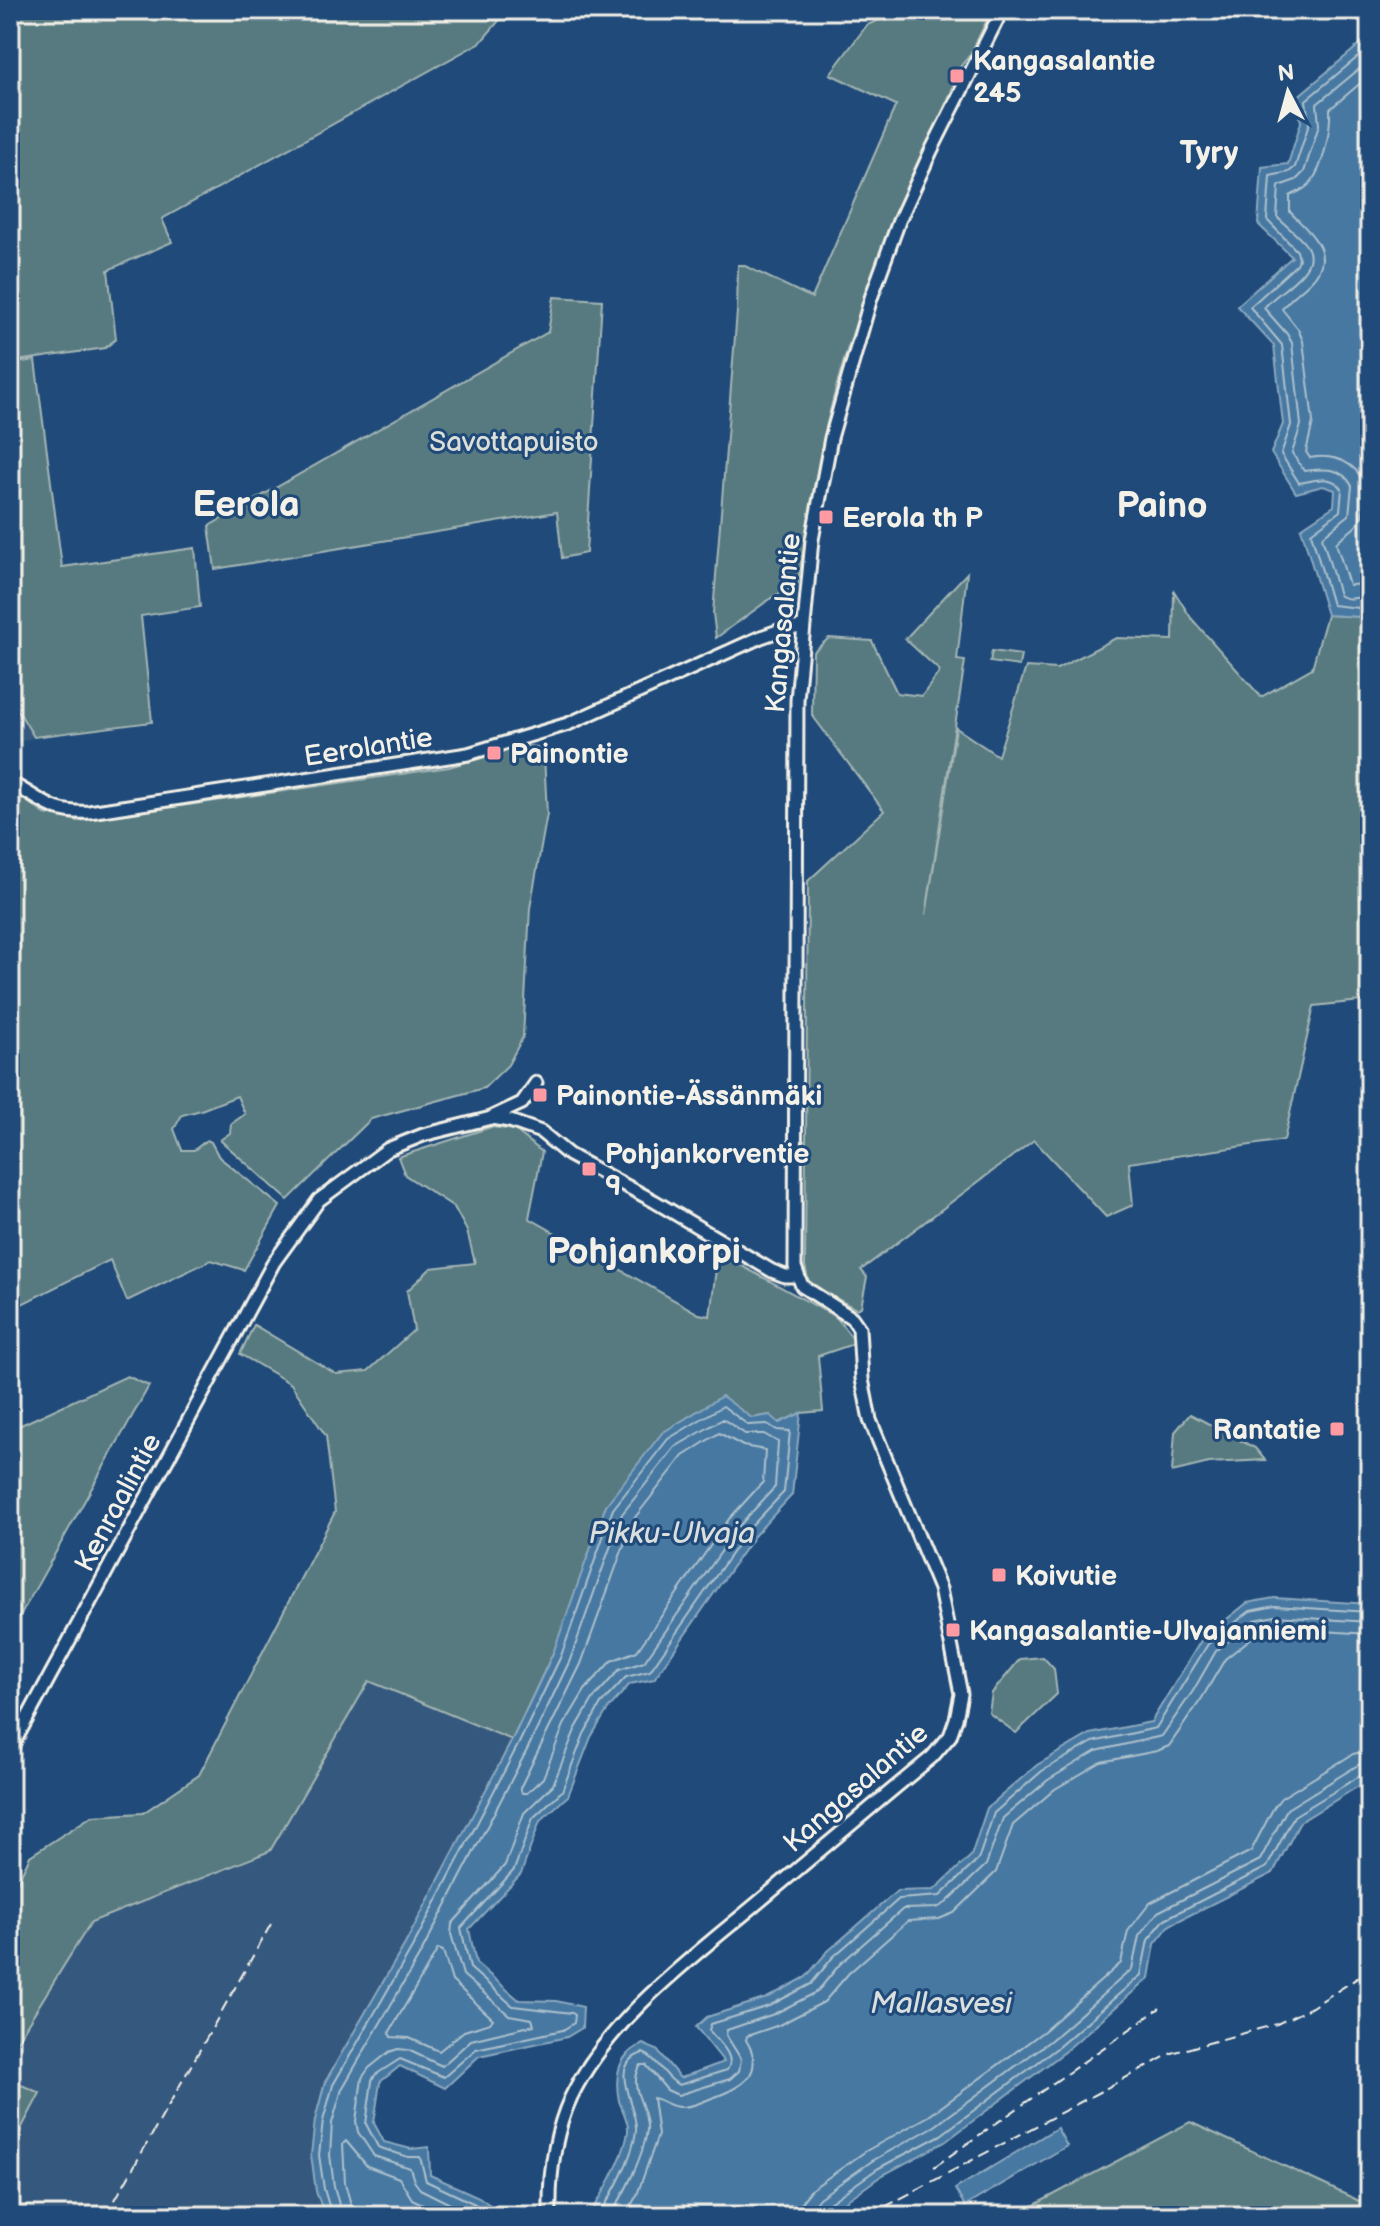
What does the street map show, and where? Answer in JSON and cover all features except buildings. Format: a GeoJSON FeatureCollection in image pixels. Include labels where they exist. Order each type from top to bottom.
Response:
{"type":"FeatureCollection","features":[{"type":"Feature","properties":{"kind":"main road","name":"Kangasalantie"},"geometry":{"type":"LineString","coordinates":[[550,2216],[551,2171],[558,2133],[570,2099],[587,2069],[621,2027],[668,1978],[932,1757],[950,1736],[956,1719],[961,1694],[940,1589],[870,1420],[862,1379],[859,1328],[852,1318],[802,1286],[797,1276],[794,1253],[797,715],[802,627],[812,540],[824,473],[856,342],[899,221],[1002,10]]}},
{"type":"Feature","properties":{"kind":"main road","name":"Eerolantie"},"geometry":{"type":"LineString","coordinates":[[10,783],[52,809],[69,813],[441,760],[568,724],[723,654],[781,630],[802,627]]}},
{"type":"Feature","properties":{"kind":"main road"},"geometry":{"type":"LineString","coordinates":[[491,1118],[522,1103],[536,1083]]}},
{"type":"Feature","properties":{"kind":"main road"},"geometry":{"type":"LineString","coordinates":[[491,1118],[541,1132],[569,1155],[749,1258],[785,1276],[797,1276]]}},
{"type":"Feature","properties":{"kind":"main road","name":"Kenraalintie"},"geometry":{"type":"LineString","coordinates":[[10,1750],[266,1276],[301,1223],[319,1200],[388,1149],[423,1135],[491,1118]]}},
{"type":"Feature","properties":{"kind":"shaded area"},"geometry":{"type":"Polygon","coordinates":[[[10,697],[34,737],[10,746],[10,697]]]}},
{"type":"Feature","properties":{"kind":"shaded area"},"geometry":{"type":"Polygon","coordinates":[[[371,1677],[512,1740],[405,1944],[325,2082],[316,2191],[325,2216],[10,2216],[10,2150],[40,2094],[10,2080],[10,2052],[90,1922],[270,1851],[371,1677]]]}},
{"type":"Feature","properties":{"kind":"green space"},"geometry":{"type":"Polygon","coordinates":[[[10,10],[508,10],[481,42],[162,219],[172,242],[108,270],[116,339],[105,348],[10,362],[10,10]]]}},
{"type":"Feature","properties":{"kind":"green space"},"geometry":{"type":"Polygon","coordinates":[[[903,10],[976,10],[988,18],[970,55],[956,72],[952,90],[879,260],[848,348],[824,437],[797,587],[774,596],[716,638],[713,613],[738,265],[812,298],[896,105],[830,74],[867,25],[903,10]]]}},
{"type":"Feature","properties":{"kind":"green space","name":"Savottapuisto"},"geometry":{"type":"Polygon","coordinates":[[[554,297],[602,300],[586,553],[562,558],[557,512],[215,569],[209,526],[548,332],[554,297]]]}},
{"type":"Feature","properties":{"kind":"green space"},"geometry":{"type":"Polygon","coordinates":[[[35,360],[62,567],[195,548],[200,607],[141,616],[152,722],[34,737],[10,697],[10,364],[35,360]]]}},
{"type":"Feature","properties":{"kind":"green space"},"geometry":{"type":"Polygon","coordinates":[[[967,573],[957,660],[965,661],[926,915],[956,728],[998,756],[1026,667],[1057,669],[1116,638],[1173,640],[1174,591],[1191,618],[1261,697],[1312,668],[1327,615],[1362,617],[1370,613],[1370,1000],[1314,1006],[1284,1140],[1129,1163],[1133,1205],[1106,1217],[1034,1140],[861,1270],[867,1277],[861,1307],[856,1309],[813,1286],[805,1266],[808,881],[884,811],[812,715],[813,652],[829,638],[872,641],[897,693],[922,696],[940,671],[905,639],[967,573]]]}},
{"type":"Feature","properties":{"kind":"green space"},"geometry":{"type":"Polygon","coordinates":[[[992,651],[1021,655],[1019,666],[990,662],[992,651]]]}},
{"type":"Feature","properties":{"kind":"green space"},"geometry":{"type":"Polygon","coordinates":[[[525,746],[537,747],[544,755],[547,814],[530,908],[523,1037],[508,1065],[484,1088],[371,1119],[288,1200],[220,1140],[230,1133],[231,1124],[245,1114],[237,1096],[182,1115],[174,1129],[182,1150],[194,1150],[207,1140],[211,1142],[219,1157],[280,1206],[244,1270],[211,1260],[127,1301],[110,1260],[10,1310],[10,790],[45,814],[78,821],[449,767],[525,746]]]}},
{"type":"Feature","properties":{"kind":"green space"},"geometry":{"type":"Polygon","coordinates":[[[491,1127],[515,1130],[542,1152],[529,1218],[699,1314],[710,1316],[718,1253],[836,1317],[856,1343],[818,1356],[823,1411],[801,1413],[779,1423],[770,1415],[752,1418],[553,1653],[512,1740],[369,1681],[270,1851],[91,1922],[10,2052],[10,1897],[30,1856],[92,1816],[143,1813],[199,1775],[335,1512],[326,1436],[291,1384],[240,1354],[254,1325],[336,1374],[368,1371],[414,1330],[407,1291],[431,1268],[475,1263],[467,1231],[454,1207],[405,1175],[398,1157],[491,1127]]]}},
{"type":"Feature","properties":{"kind":"green space"},"geometry":{"type":"Polygon","coordinates":[[[127,1376],[149,1386],[10,1634],[10,1430],[127,1376]]]}},
{"type":"Feature","properties":{"kind":"green space"},"geometry":{"type":"Polygon","coordinates":[[[1190,1414],[1255,1448],[1265,1460],[1209,1463],[1172,1472],[1175,1432],[1190,1414]]]}},
{"type":"Feature","properties":{"kind":"green space"},"geometry":{"type":"Polygon","coordinates":[[[1043,1657],[1054,1669],[1057,1694],[1016,1733],[989,1713],[992,1693],[1020,1659],[1043,1657]]]}},
{"type":"Feature","properties":{"kind":"green space"},"geometry":{"type":"Polygon","coordinates":[[[10,2080],[40,2093],[10,2150],[10,2080]]]}},
{"type":"Feature","properties":{"kind":"green space"},"geometry":{"type":"Polygon","coordinates":[[[1190,2122],[1370,2206],[1370,2216],[1014,2216],[1190,2122]]]}},
{"type":"Feature","properties":{"kind":"water"},"geometry":{"type":"Polygon","coordinates":[[[1370,36],[1370,613],[1362,617],[1327,615],[1301,528],[1334,506],[1335,490],[1323,486],[1296,493],[1271,453],[1283,424],[1274,346],[1237,306],[1292,257],[1258,224],[1262,167],[1288,164],[1301,122],[1296,98],[1370,36]]]}},
{"type":"Feature","properties":{"kind":"water","name":"Pikku-Ulvaja"},"geometry":{"type":"Polygon","coordinates":[[[722,1396],[752,1418],[770,1415],[779,1423],[801,1413],[792,1495],[754,1536],[654,1679],[630,1684],[608,1709],[591,1737],[568,1796],[540,1821],[521,1874],[469,1929],[476,1963],[519,2000],[556,2001],[583,2007],[582,2028],[567,2037],[479,2056],[445,2088],[400,2066],[380,2082],[374,2123],[384,2142],[411,2149],[429,2147],[430,2175],[479,2197],[505,2216],[325,2216],[316,2191],[311,2155],[315,2120],[325,2082],[405,1944],[512,1740],[553,1653],[606,1505],[662,1433],[722,1396]]]}},
{"type":"Feature","properties":{"kind":"water","name":"Mallasvesi"},"geometry":{"type":"Polygon","coordinates":[[[1274,1598],[1370,1604],[1370,1779],[1300,1822],[1273,1873],[1170,1925],[1155,1944],[1149,1978],[1062,2054],[945,2142],[881,2176],[825,2216],[589,2216],[613,2175],[626,2141],[627,2123],[619,2101],[617,2083],[620,2067],[628,2054],[643,2044],[657,2050],[680,2078],[724,2062],[696,2027],[707,2017],[767,1998],[806,1977],[827,1952],[897,1891],[934,1890],[971,1856],[987,1808],[1037,1765],[1090,1734],[1151,1722],[1202,1639],[1247,1603],[1274,1598]]]}},
{"type":"Feature","properties":{"kind":"water"},"geometry":{"type":"Polygon","coordinates":[[[1057,2128],[1067,2146],[965,2206],[955,2189],[1057,2128]]]}},
{"type":"Feature","properties":{"kind":"railway"},"geometry":{"type":"LineString","coordinates":[[106,2216],[271,1924]]}},
{"type":"Feature","properties":{"kind":"railway"},"geometry":{"type":"LineString","coordinates":[[868,2216],[1172,2053],[1277,2024],[1312,2007],[1370,1970]]}},
{"type":"Feature","properties":{"kind":"railway"},"geometry":{"type":"LineString","coordinates":[[934,2167],[1160,2008]]}},
{"type":"Feature","properties":{"kind":"place","name":"Kangasalantie 245"},"geometry":{"type":"Point","coordinates":[957,76]}},
{"type":"Feature","properties":{"kind":"place","name":"Eerola th P"},"geometry":{"type":"Point","coordinates":[826,517]}},
{"type":"Feature","properties":{"kind":"place","name":"Painontie"},"geometry":{"type":"Point","coordinates":[494,753]}},
{"type":"Feature","properties":{"kind":"place","name":"Painontie-Ässänmäki"},"geometry":{"type":"Point","coordinates":[540,1095]}},
{"type":"Feature","properties":{"kind":"place","name":"Pohjankorventie 9"},"geometry":{"type":"Point","coordinates":[589,1169]}},
{"type":"Feature","properties":{"kind":"place","name":"Rantatie"},"geometry":{"type":"Point","coordinates":[1337,1429]}},
{"type":"Feature","properties":{"kind":"place","name":"Koivutie"},"geometry":{"type":"Point","coordinates":[999,1575]}},
{"type":"Feature","properties":{"kind":"place","name":"Kangasalantie-Ulvajanniemi"},"geometry":{"type":"Point","coordinates":[953,1630]}},
{"type":"Feature","properties":{"kind":"district","name":"Tyry"},"geometry":{"type":"Point","coordinates":[1209,152]}},
{"type":"Feature","properties":{"kind":"district","name":"Eerola"},"geometry":{"type":"Point","coordinates":[246,503]}},
{"type":"Feature","properties":{"kind":"district","name":"Paino"},"geometry":{"type":"Point","coordinates":[1162,504]}},
{"type":"Feature","properties":{"kind":"district","name":"Pohjankorpi"},"geometry":{"type":"Point","coordinates":[644,1250]}}]}
